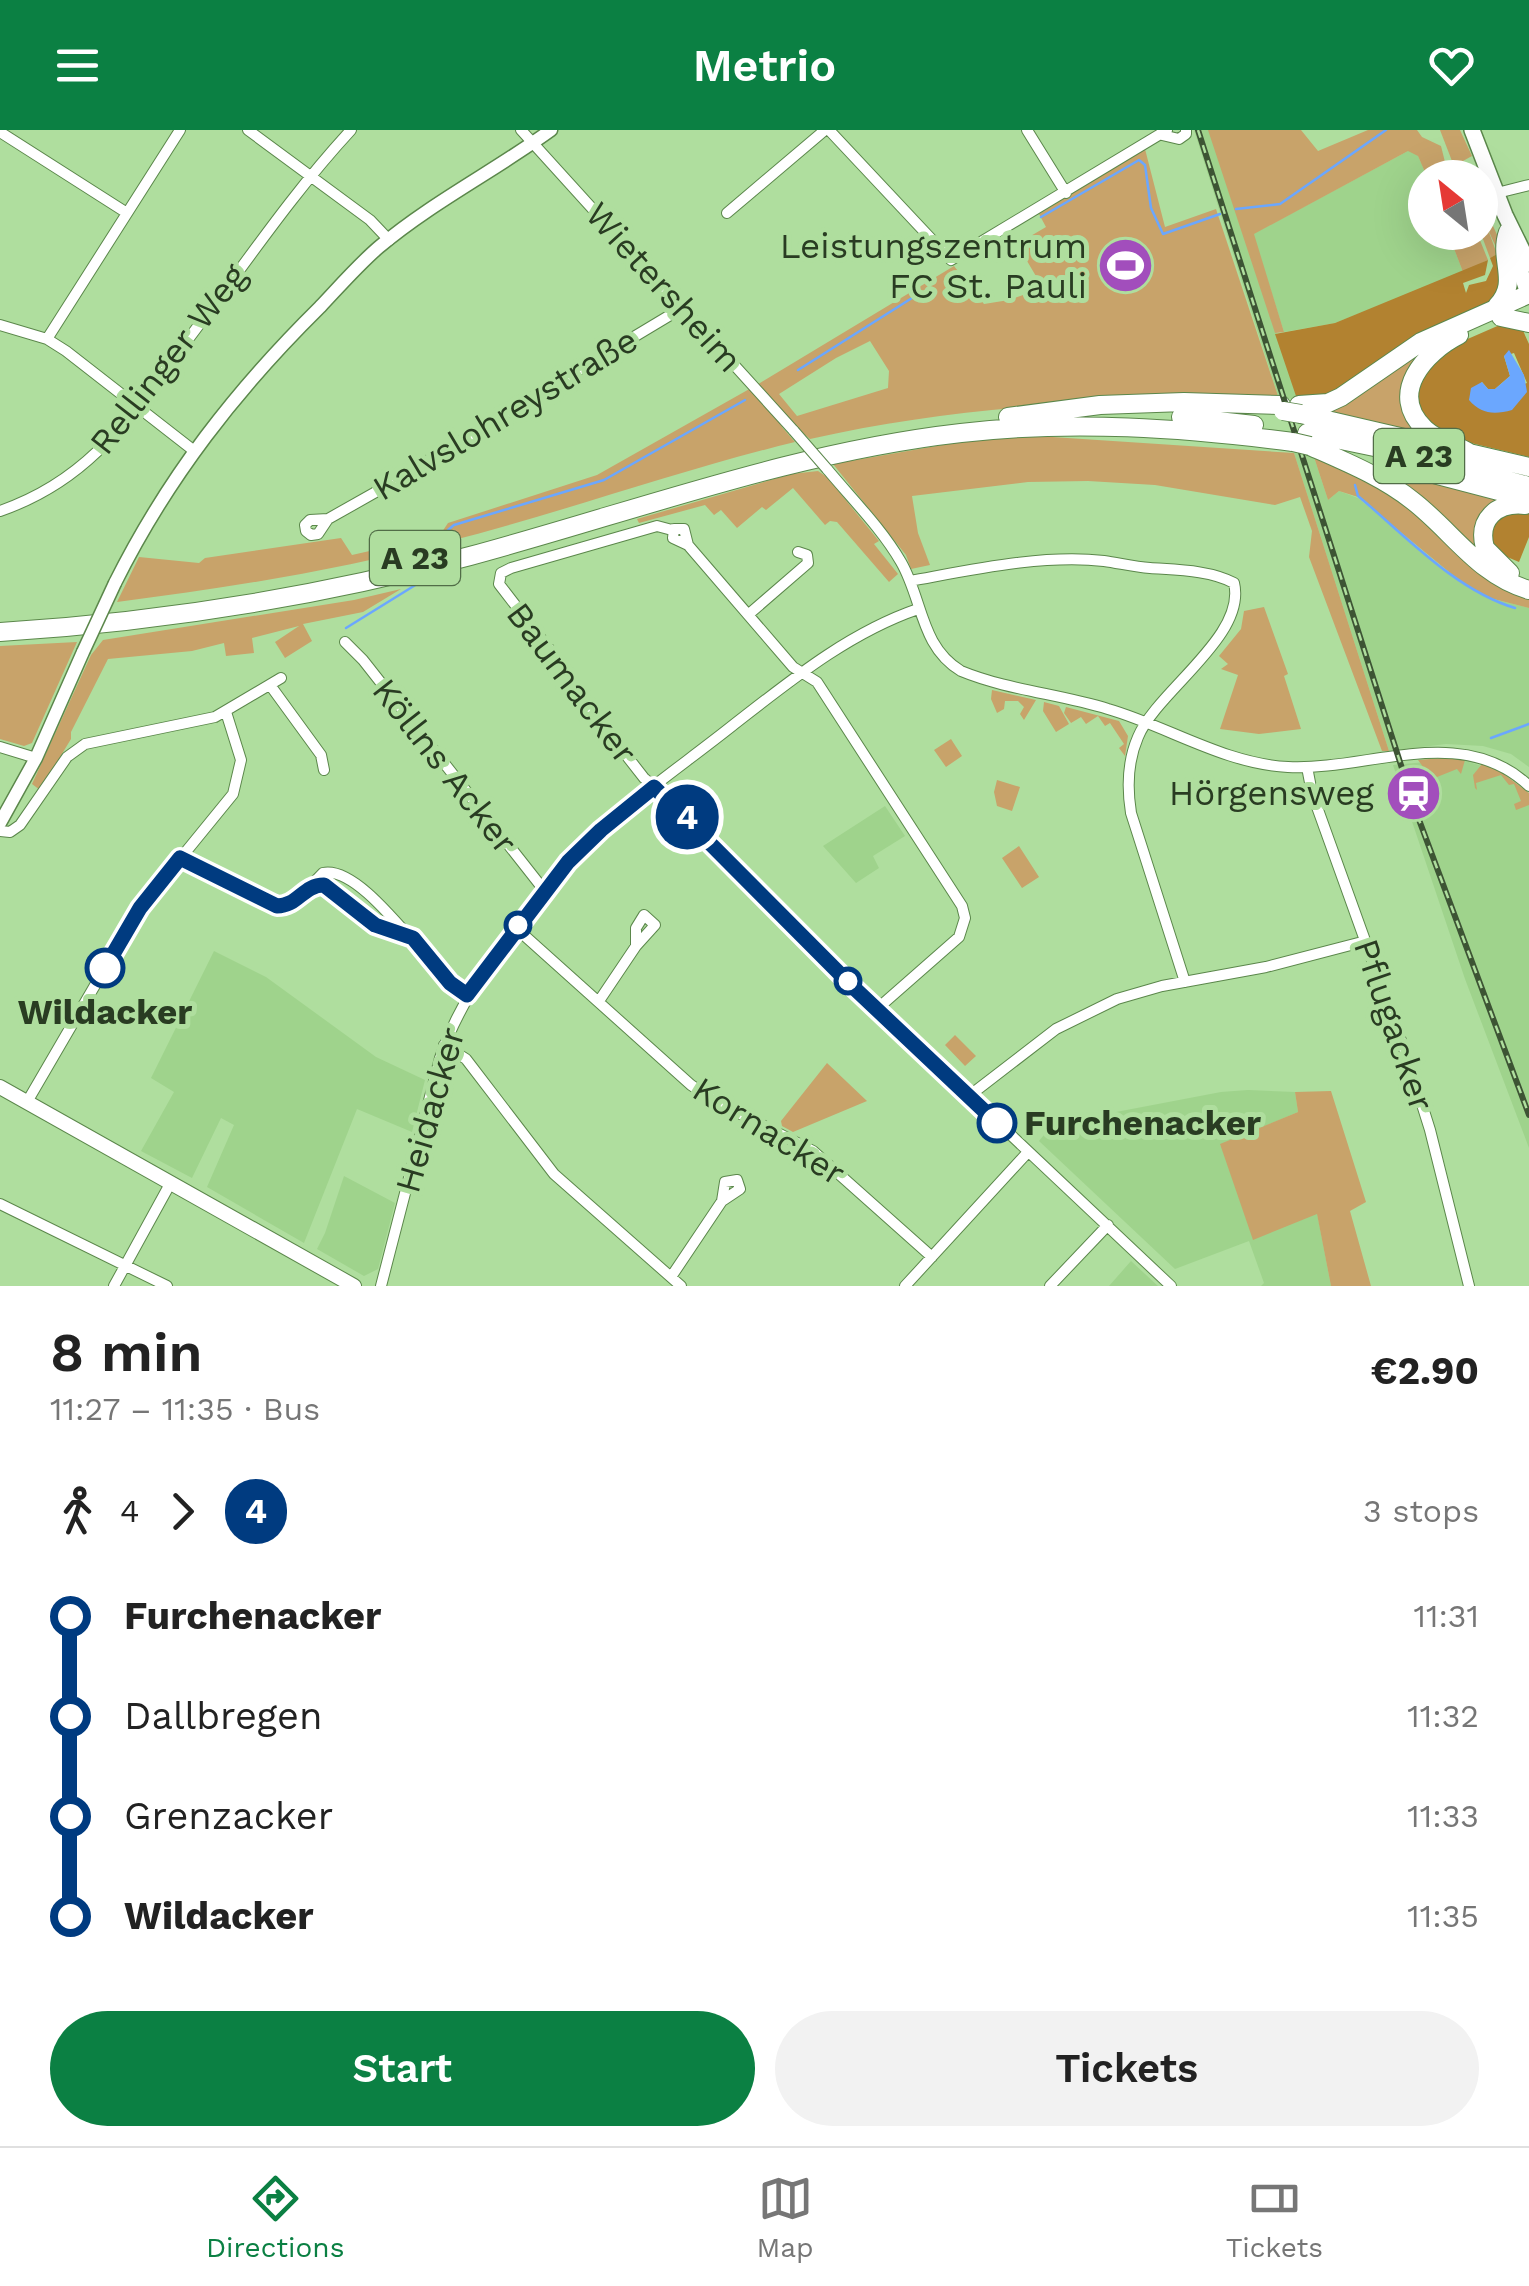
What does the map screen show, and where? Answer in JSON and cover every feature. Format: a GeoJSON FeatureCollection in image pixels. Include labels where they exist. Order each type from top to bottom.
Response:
{"type":"FeatureCollection","features":[{"type":"Feature","properties":{"kind":"highway"},"geometry":{"type":"LineString","coordinates":[[1496,314],[1510,282],[1504,253],[1506,224]]}},
{"type":"Feature","properties":{"kind":"highway"},"geometry":{"type":"LineString","coordinates":[[1468,452],[1438,439],[1422,426],[1410,401],[1411,382],[1421,362],[1441,345],[1529,295]]}},
{"type":"Feature","properties":{"kind":"highway"},"geometry":{"type":"LineString","coordinates":[[1295,423],[1421,342],[1529,306]]}},
{"type":"Feature","properties":{"kind":"highway"},"geometry":{"type":"LineString","coordinates":[[1496,314],[1529,323]]}},
{"type":"Feature","properties":{"kind":"highway"},"geometry":{"type":"LineString","coordinates":[[1026,416],[1100,405],[1225,403],[1295,423],[1468,452],[1529,467]]}},
{"type":"Feature","properties":{"kind":"highway","name":"A 23"},"geometry":{"type":"LineString","coordinates":[[0,620],[164,605],[330,577],[466,545],[820,445],[920,426],[1026,416],[1182,417],[1295,423],[1529,486]]}},
{"type":"Feature","properties":{"kind":"highway"},"geometry":{"type":"LineString","coordinates":[[1295,423],[1392,485],[1480,565],[1506,582],[1529,590]]}},
{"type":"Feature","properties":{"kind":"highway","name":"A 23"},"geometry":{"type":"LineString","coordinates":[[0,632],[164,616],[351,585],[484,552],[766,470],[919,438],[1025,428],[1295,423],[1403,465],[1529,502]]}},
{"type":"Feature","properties":{"kind":"highway"},"geometry":{"type":"LineString","coordinates":[[1529,502],[1499,508],[1485,523],[1482,539],[1484,548],[1498,564],[1529,580]]}},
{"type":"Feature","properties":{"kind":"main road"},"geometry":{"type":"LineString","coordinates":[[1472,130],[1484,160]]}},
{"type":"Feature","properties":{"kind":"main road"},"geometry":{"type":"LineString","coordinates":[[1498,196],[1529,295]]}},
{"type":"Feature","properties":{"kind":"main road"},"geometry":{"type":"LineString","coordinates":[[1506,224],[1529,264]]}},
{"type":"Feature","properties":{"kind":"main road"},"geometry":{"type":"LineString","coordinates":[[0,1087],[354,1286]]}},
{"type":"Feature","properties":{"kind":"street"},"geometry":{"type":"LineString","coordinates":[[47,339],[180,130]]}},
{"type":"Feature","properties":{"kind":"street"},"geometry":{"type":"LineString","coordinates":[[248,130],[370,220],[389,240]]}},
{"type":"Feature","properties":{"kind":"street","name":"Rellinger Weg"},"geometry":{"type":"LineString","coordinates":[[0,510],[39,494],[83,466],[139,407],[309,175],[351,130]]}},
{"type":"Feature","properties":{"kind":"street","name":"Wietersheim"},"geometry":{"type":"LineString","coordinates":[[522,130],[827,469],[900,560],[910,582]]}},
{"type":"Feature","properties":{"kind":"street"},"geometry":{"type":"LineString","coordinates":[[0,823],[37,756],[115,583],[151,515],[194,450],[268,360],[389,240],[550,130]]}},
{"type":"Feature","properties":{"kind":"street"},"geometry":{"type":"LineString","coordinates":[[727,213],[827,130],[951,260],[1165,132],[1179,139],[1186,130]]}},
{"type":"Feature","properties":{"kind":"street"},"geometry":{"type":"LineString","coordinates":[[1027,130],[1066,193]]}},
{"type":"Feature","properties":{"kind":"street"},"geometry":{"type":"LineString","coordinates":[[0,132],[128,213]]}},
{"type":"Feature","properties":{"kind":"street"},"geometry":{"type":"LineString","coordinates":[[1498,193],[1529,185]]}},
{"type":"Feature","properties":{"kind":"street","name":"Kalvslohreystraße"},"geometry":{"type":"LineString","coordinates":[[328,519],[682,308]]}},
{"type":"Feature","properties":{"kind":"street"},"geometry":{"type":"LineString","coordinates":[[0,325],[47,339],[194,450]]}},
{"type":"Feature","properties":{"kind":"street","name":"Baumacker"},"geometry":{"type":"LineString","coordinates":[[749,614],[688,545],[674,540],[672,530],[657,526],[511,568],[499,576],[501,588],[553,654],[565,677],[654,787],[876,1008],[1171,1286]]}},
{"type":"Feature","properties":{"kind":"street"},"geometry":{"type":"LineString","coordinates":[[798,552],[806,554],[808,564],[749,614],[793,667],[816,682],[962,906],[964,924],[954,942],[876,1008]]}},
{"type":"Feature","properties":{"kind":"street"},"geometry":{"type":"LineString","coordinates":[[1185,982],[1129,800],[1131,761],[1138,734],[1148,722],[1228,622],[1236,588],[1230,580],[1107,561],[1017,564],[910,582],[935,648],[961,671],[1148,722],[1254,762],[1307,767],[1424,753],[1459,753],[1500,765],[1529,786]]}},
{"type":"Feature","properties":{"kind":"street","name":"Heidacker"},"geometry":{"type":"LineString","coordinates":[[381,1286],[444,1045],[467,995],[544,890],[601,830],[802,672],[868,631],[918,609]]}},
{"type":"Feature","properties":{"kind":"street","name":"Köllns Acker"},"geometry":{"type":"LineString","coordinates":[[345,642],[544,890]]}},
{"type":"Feature","properties":{"kind":"street"},"geometry":{"type":"LineString","coordinates":[[0,831],[10,832],[20,824],[68,757],[85,744],[214,717],[281,678]]}},
{"type":"Feature","properties":{"kind":"street"},"geometry":{"type":"LineString","coordinates":[[270,685],[322,755],[324,770]]}},
{"type":"Feature","properties":{"kind":"street"},"geometry":{"type":"LineString","coordinates":[[28,1102],[140,908],[227,804],[238,783],[239,748],[226,712]]}},
{"type":"Feature","properties":{"kind":"street"},"geometry":{"type":"LineString","coordinates":[[0,747],[37,756]]}},
{"type":"Feature","properties":{"kind":"street","name":"Pflugacker"},"geometry":{"type":"LineString","coordinates":[[1307,767],[1316,806],[1427,1121],[1469,1286]]}},
{"type":"Feature","properties":{"kind":"street"},"geometry":{"type":"LineString","coordinates":[[180,858],[277,906],[294,902],[324,872],[341,874],[413,938],[450,983],[467,995]]}},
{"type":"Feature","properties":{"kind":"street"},"geometry":{"type":"LineString","coordinates":[[308,888],[324,885],[375,925],[413,938]]}},
{"type":"Feature","properties":{"kind":"street","name":"Kornacker"},"geometry":{"type":"LineString","coordinates":[[516,928],[705,1094],[793,1139],[834,1166],[932,1257]]}},
{"type":"Feature","properties":{"kind":"street"},"geometry":{"type":"LineString","coordinates":[[969,1096],[1042,1038],[1074,1018],[1132,994],[1235,974],[1366,940]]}},
{"type":"Feature","properties":{"kind":"street"},"geometry":{"type":"LineString","coordinates":[[599,1001],[636,946]]}},
{"type":"Feature","properties":{"kind":"street"},"geometry":{"type":"LineString","coordinates":[[444,1045],[466,1059],[570,1191],[681,1286]]}},
{"type":"Feature","properties":{"kind":"street"},"geometry":{"type":"LineString","coordinates":[[905,1286],[1028,1152]]}},
{"type":"Feature","properties":{"kind":"street"},"geometry":{"type":"LineString","coordinates":[[114,1286],[170,1184]]}},
{"type":"Feature","properties":{"kind":"street"},"geometry":{"type":"LineString","coordinates":[[671,1277],[722,1201]]}},
{"type":"Feature","properties":{"kind":"street"},"geometry":{"type":"LineString","coordinates":[[0,1204],[167,1286]]}},
{"type":"Feature","properties":{"kind":"street"},"geometry":{"type":"LineString","coordinates":[[1050,1286],[1108,1226]]}},
{"type":"Feature","properties":{"kind":"shaded area"},"geometry":{"type":"Polygon","coordinates":[[[1194,130],[1212,130],[1297,398],[1279,399],[1194,130]]]}},
{"type":"Feature","properties":{"kind":"shaded area"},"geometry":{"type":"Polygon","coordinates":[[[1208,130],[1301,130],[1318,151],[1368,130],[1417,130],[1422,137],[1441,146],[1444,160],[1420,160],[1408,151],[1254,234],[1284,332],[1275,333],[1208,130]]]}},
{"type":"Feature","properties":{"kind":"shaded area"},"geometry":{"type":"Polygon","coordinates":[[[1440,130],[1460,130],[1472,156],[1452,160],[1440,130]]]}},
{"type":"Feature","properties":{"kind":"shaded area"},"geometry":{"type":"Polygon","coordinates":[[[1145,149],[1165,227],[1216,209],[1279,399],[1043,406],[926,418],[810,439],[783,416],[782,427],[795,442],[490,530],[324,570],[117,602],[139,557],[199,563],[205,558],[341,538],[352,555],[440,535],[448,523],[597,475],[954,266],[984,304],[1043,288],[1017,244],[1046,227],[1039,214],[1145,149]],[[870,341],[779,394],[797,416],[888,388],[889,371],[870,341]]]}},
{"type":"Feature","properties":{"kind":"shaded area"},"geometry":{"type":"Polygon","coordinates":[[[1414,151],[1420,160],[1408,160],[1408,250],[1455,250],[1463,272],[1335,323],[1284,332],[1253,234],[1414,151]]]}},
{"type":"Feature","properties":{"kind":"shaded area"},"geometry":{"type":"Polygon","coordinates":[[[1455,250],[1484,250],[1488,260],[1463,272],[1455,250]]]}},
{"type":"Feature","properties":{"kind":"shaded area"},"geometry":{"type":"Polygon","coordinates":[[[1497,254],[1502,268],[1501,297],[1340,392],[1298,402],[1275,334],[1335,323],[1488,260],[1485,275],[1463,283],[1466,293],[1469,285],[1486,281],[1493,266],[1490,258],[1497,254]]]}},
{"type":"Feature","properties":{"kind":"shaded area"},"geometry":{"type":"Polygon","coordinates":[[[1502,324],[1520,324],[1529,344],[1529,457],[1446,437],[1423,421],[1415,385],[1447,348],[1502,324]],[[1514,353],[1504,356],[1510,376],[1495,389],[1488,389],[1482,382],[1469,400],[1527,383],[1514,353]]]}},
{"type":"Feature","properties":{"kind":"shaded area"},"geometry":{"type":"Polygon","coordinates":[[[1435,339],[1424,436],[1310,411],[1435,339]]]}},
{"type":"Feature","properties":{"kind":"shaded area"},"geometry":{"type":"Polygon","coordinates":[[[1037,436],[1294,453],[1389,751],[1382,751],[1309,557],[1312,531],[1300,497],[1275,505],[1155,485],[1088,481],[1028,482],[912,496],[918,533],[930,565],[911,569],[906,555],[833,464],[965,441],[1037,436]]]}},
{"type":"Feature","properties":{"kind":"shaded area"},"geometry":{"type":"Polygon","coordinates":[[[1294,453],[1314,457],[1328,500],[1339,491],[1358,498],[1460,582],[1486,597],[1529,608],[1529,767],[1511,754],[1483,746],[1446,744],[1389,751],[1294,453]]]}},
{"type":"Feature","properties":{"kind":"shaded area"},"geometry":{"type":"Polygon","coordinates":[[[1314,457],[1364,476],[1529,596],[1529,608],[1486,597],[1460,581],[1358,497],[1339,491],[1328,500],[1314,457]]]}},
{"type":"Feature","properties":{"kind":"shaded area"},"geometry":{"type":"Polygon","coordinates":[[[1366,465],[1506,500],[1487,560],[1366,465]]]}},
{"type":"Feature","properties":{"kind":"shaded area"},"geometry":{"type":"Polygon","coordinates":[[[818,471],[879,541],[874,544],[898,574],[889,582],[837,522],[825,525],[793,488],[737,528],[721,510],[714,515],[705,505],[639,523],[637,519],[791,474],[818,471]]]}},
{"type":"Feature","properties":{"kind":"shaded area"},"geometry":{"type":"Polygon","coordinates":[[[1529,508],[1529,537],[1519,562],[1493,551],[1489,527],[1496,519],[1529,508]]]}},
{"type":"Feature","properties":{"kind":"shaded area"},"geometry":{"type":"Polygon","coordinates":[[[401,589],[363,612],[303,624],[312,641],[285,658],[275,642],[299,626],[252,638],[254,653],[226,656],[224,643],[192,651],[108,659],[71,739],[40,790],[32,784],[91,655],[103,640],[401,589]]]}},
{"type":"Feature","properties":{"kind":"shaded area"},"geometry":{"type":"Polygon","coordinates":[[[1264,607],[1288,674],[1284,676],[1301,729],[1259,734],[1220,729],[1238,675],[1221,669],[1228,664],[1219,656],[1241,629],[1244,611],[1264,607]]]}},
{"type":"Feature","properties":{"kind":"shaded area"},"geometry":{"type":"Polygon","coordinates":[[[77,642],[32,743],[24,746],[0,739],[0,646],[77,642]]]}},
{"type":"Feature","properties":{"kind":"shaded area"},"geometry":{"type":"Polygon","coordinates":[[[992,690],[1036,700],[1024,720],[1020,714],[1024,707],[1018,701],[1005,701],[1004,709],[997,713],[992,690]]]}},
{"type":"Feature","properties":{"kind":"shaded area"},"geometry":{"type":"Polygon","coordinates":[[[1044,702],[1059,706],[1069,724],[1056,732],[1043,711],[1044,702]]]}},
{"type":"Feature","properties":{"kind":"shaded area"},"geometry":{"type":"Polygon","coordinates":[[[1066,707],[1119,721],[1128,736],[1125,756],[1119,748],[1124,744],[1110,723],[1105,726],[1098,716],[1086,724],[1081,717],[1071,723],[1064,713],[1066,707]]]}},
{"type":"Feature","properties":{"kind":"shaded area"},"geometry":{"type":"Polygon","coordinates":[[[951,739],[962,756],[946,767],[934,750],[951,739]]]}},
{"type":"Feature","properties":{"kind":"shaded area"},"geometry":{"type":"Polygon","coordinates":[[[1458,759],[1496,770],[1529,795],[1529,1148],[1465,979],[1393,765],[1458,759]]]}},
{"type":"Feature","properties":{"kind":"shaded area"},"geometry":{"type":"Polygon","coordinates":[[[1418,760],[1465,760],[1461,774],[1457,769],[1432,779],[1418,760]]]}},
{"type":"Feature","properties":{"kind":"shaded area"},"geometry":{"type":"Polygon","coordinates":[[[1482,764],[1501,772],[1529,793],[1529,805],[1516,810],[1514,804],[1521,801],[1514,784],[1509,785],[1501,775],[1476,783],[1477,790],[1473,775],[1482,764]]]}},
{"type":"Feature","properties":{"kind":"shaded area"},"geometry":{"type":"Polygon","coordinates":[[[997,780],[1020,787],[1012,811],[997,806],[997,780]]]}},
{"type":"Feature","properties":{"kind":"shaded area"},"geometry":{"type":"Polygon","coordinates":[[[885,806],[905,836],[873,856],[879,868],[856,883],[823,846],[885,806]]]}},
{"type":"Feature","properties":{"kind":"shaded area"},"geometry":{"type":"Polygon","coordinates":[[[1019,846],[1039,877],[1022,888],[1002,858],[1019,846]]]}},
{"type":"Feature","properties":{"kind":"shaded area"},"geometry":{"type":"Polygon","coordinates":[[[214,951],[266,977],[376,1057],[425,1080],[412,1132],[357,1109],[304,1243],[207,1187],[234,1125],[221,1118],[192,1178],[141,1151],[174,1092],[151,1078],[214,951]]]}},
{"type":"Feature","properties":{"kind":"shaded area"},"geometry":{"type":"Polygon","coordinates":[[[955,1035],[976,1056],[965,1066],[945,1045],[955,1035]]]}},
{"type":"Feature","properties":{"kind":"shaded area"},"geometry":{"type":"Polygon","coordinates":[[[827,1063],[867,1101],[793,1132],[782,1126],[781,1121],[827,1063]]]}},
{"type":"Feature","properties":{"kind":"shaded area"},"geometry":{"type":"Polygon","coordinates":[[[1248,1090],[1295,1092],[1298,1112],[1220,1145],[1317,1213],[1331,1286],[1261,1286],[1264,1283],[1249,1241],[1175,1269],[1039,1141],[1048,1130],[1095,1116],[1248,1090]]]}},
{"type":"Feature","properties":{"kind":"shaded area"},"geometry":{"type":"Polygon","coordinates":[[[1331,1091],[1366,1202],[1350,1211],[1371,1286],[1331,1286],[1317,1214],[1253,1240],[1220,1144],[1298,1112],[1295,1092],[1331,1091]]]}},
{"type":"Feature","properties":{"kind":"shaded area"},"geometry":{"type":"Polygon","coordinates":[[[344,1176],[395,1203],[378,1269],[364,1276],[317,1249],[344,1176]]]}},
{"type":"Feature","properties":{"kind":"shaded area"},"geometry":{"type":"Polygon","coordinates":[[[1131,1261],[1158,1286],[1109,1286],[1131,1261]]]}},
{"type":"Feature","properties":{"kind":"water"},"geometry":{"type":"Polygon","coordinates":[[[1509,350],[1524,375],[1527,392],[1512,410],[1483,411],[1469,400],[1471,388],[1482,382],[1488,389],[1495,389],[1510,376],[1504,356],[1509,350]]]}},
{"type":"Feature","properties":{"kind":"waterway"},"geometry":{"type":"LineString","coordinates":[[1236,209],[1280,204],[1386,130]]}},
{"type":"Feature","properties":{"kind":"waterway"},"geometry":{"type":"LineString","coordinates":[[1041,217],[1139,160],[1145,165],[1151,208],[1163,234],[1220,214]]}},
{"type":"Feature","properties":{"kind":"waterway"},"geometry":{"type":"LineString","coordinates":[[798,370],[912,298]]}},
{"type":"Feature","properties":{"kind":"waterway"},"geometry":{"type":"LineString","coordinates":[[448,530],[604,480],[745,400]]}},
{"type":"Feature","properties":{"kind":"waterway"},"geometry":{"type":"LineString","coordinates":[[1355,485],[1358,496],[1432,560],[1472,589],[1515,608]]}},
{"type":"Feature","properties":{"kind":"waterway"},"geometry":{"type":"LineString","coordinates":[[346,628],[417,584]]}},
{"type":"Feature","properties":{"kind":"waterway"},"geometry":{"type":"LineString","coordinates":[[1491,738],[1529,724]]}},
{"type":"Feature","properties":{"kind":"railway"},"geometry":{"type":"LineString","coordinates":[[1198,130],[1415,809],[1529,1115]]}},
{"type":"Feature","properties":{"kind":"bus line","name":"4"},"geometry":{"type":"LineString","coordinates":[[105,968],[140,908],[180,858],[277,906],[289,905],[308,888],[324,885],[375,925],[413,938],[450,983],[467,995],[568,862],[654,787],[852,986],[997,1123]]}},
{"type":"Feature","properties":{"kind":"place","name":"Leistungszentrum FC St. Pauli"},"geometry":{"type":"Point","coordinates":[1126,266]}},
{"type":"Feature","properties":{"kind":"place","name":"Hörgensweg"},"geometry":{"type":"Point","coordinates":[1413,793]}},
{"type":"Feature","properties":{"kind":"place","name":"Wildacker"},"geometry":{"type":"Point","coordinates":[105,968]}},
{"type":"Feature","properties":{"kind":"place","name":"Furchenacker"},"geometry":{"type":"Point","coordinates":[997,1123]}}]}
